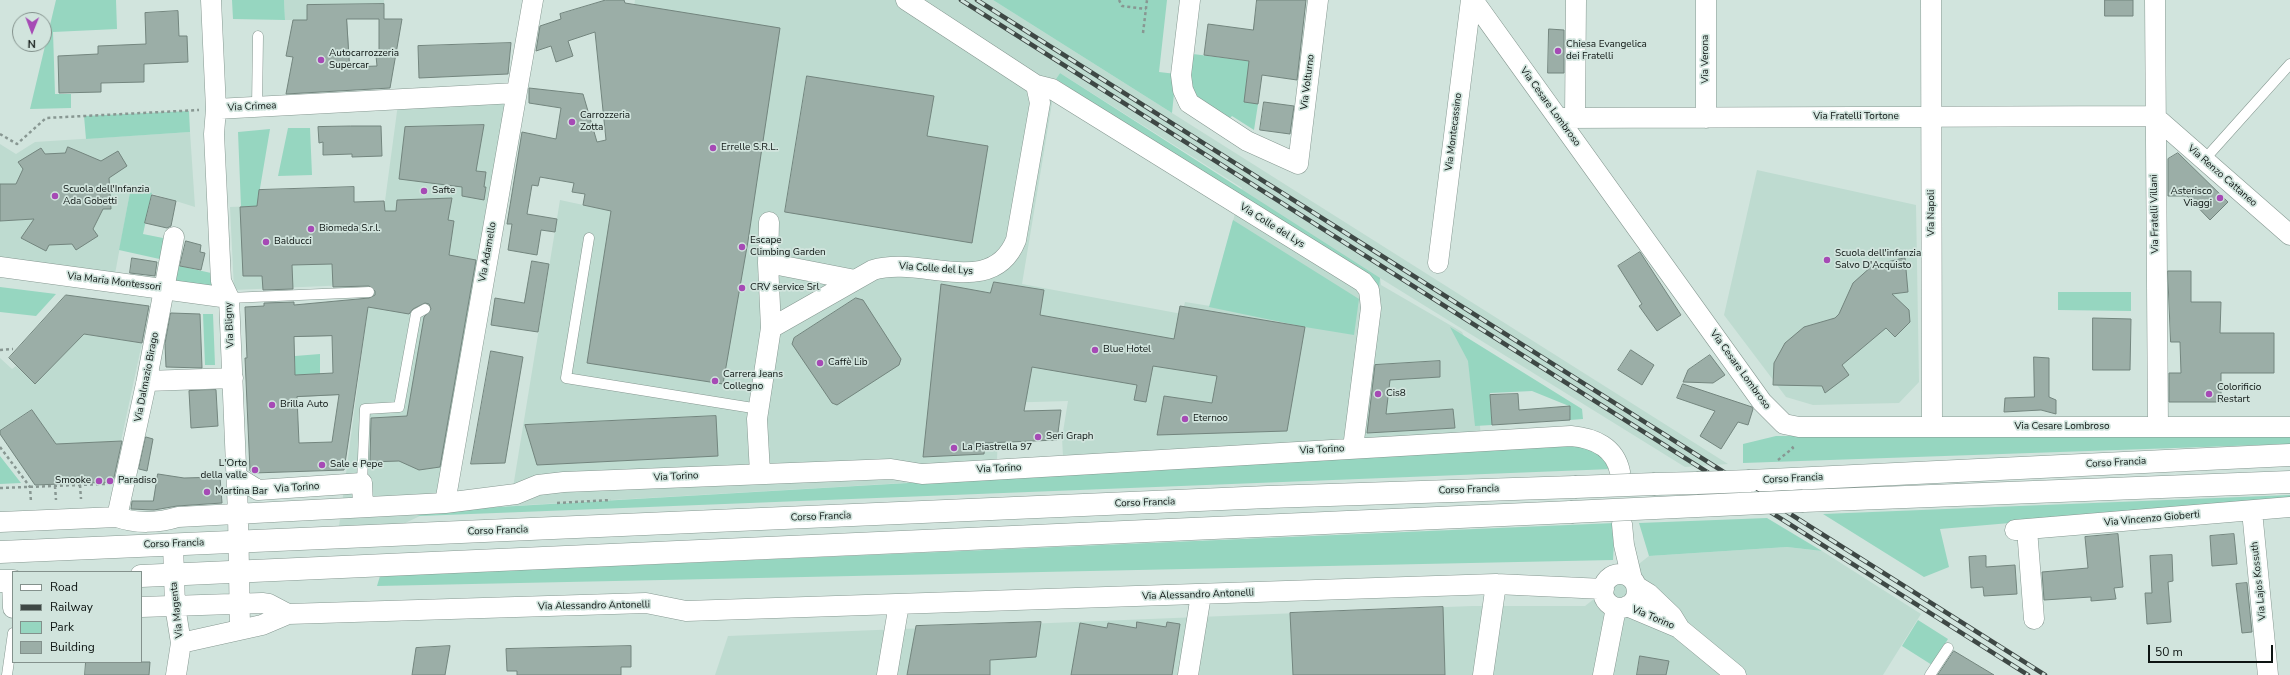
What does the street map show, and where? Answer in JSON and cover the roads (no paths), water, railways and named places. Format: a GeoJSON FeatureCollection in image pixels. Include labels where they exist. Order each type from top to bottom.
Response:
{"type":"FeatureCollection","features":[{"type":"Feature","properties":{"kind":"main road","name":"Corso Francia"},"geometry":{"type":"LineString","coordinates":[[0,552],[1268,497],[1575,487],[1774,471],[2290,455]]}},
{"type":"Feature","properties":{"kind":"main road"},"geometry":{"type":"LineString","coordinates":[[142,576],[1803,501],[2290,482]]}},
{"type":"Feature","properties":{"kind":"street","name":"Via Bligny"},"geometry":{"type":"LineString","coordinates":[[211,0],[216,109],[214,134],[221,281],[229,298],[233,378],[239,541],[240,628]]}},
{"type":"Feature","properties":{"kind":"street","name":"Via Adamello"},"geometry":{"type":"LineString","coordinates":[[445,503],[533,0]]}},
{"type":"Feature","properties":{"kind":"street","name":"Via Colle del Lys"},"geometry":{"type":"LineString","coordinates":[[906,0],[1036,85],[1052,89],[1363,282],[1370,294],[1372,308],[1353,448]]}},
{"type":"Feature","properties":{"kind":"street","name":"Via Volturno"},"geometry":{"type":"LineString","coordinates":[[1190,0],[1181,75],[1183,90],[1189,103],[1247,141],[1298,164],[1318,0]]}},
{"type":"Feature","properties":{"kind":"street","name":"Via Cesare Lombroso"},"geometry":{"type":"LineString","coordinates":[[1472,0],[1567,118],[1762,402],[1784,424],[1798,427],[2290,427]]}},
{"type":"Feature","properties":{"kind":"street","name":"Via Montecassino"},"geometry":{"type":"LineString","coordinates":[[1438,264],[1472,0]]}},
{"type":"Feature","properties":{"kind":"street"},"geometry":{"type":"LineString","coordinates":[[1567,118],[1576,0]]}},
{"type":"Feature","properties":{"kind":"street","name":"Via Verona"},"geometry":{"type":"LineString","coordinates":[[1706,0],[1706,118]]}},
{"type":"Feature","properties":{"kind":"street","name":"Via Napoli"},"geometry":{"type":"LineString","coordinates":[[1931,0],[1932,427]]}},
{"type":"Feature","properties":{"kind":"street","name":"Via Fratelli Villani"},"geometry":{"type":"LineString","coordinates":[[2155,0],[2154,116],[2158,427]]}},
{"type":"Feature","properties":{"kind":"street","name":"Via Colle del Lys"},"geometry":{"type":"LineString","coordinates":[[771,328],[855,280],[882,267],[918,267],[970,273],[982,272],[994,268],[1004,261],[1011,251],[1017,233],[1040,103],[1036,85]]}},
{"type":"Feature","properties":{"kind":"street","name":"Via Crimea"},"geometry":{"type":"LineString","coordinates":[[216,109],[516,93]]}},
{"type":"Feature","properties":{"kind":"street","name":"Via Fratelli Tortone"},"geometry":{"type":"LineString","coordinates":[[1567,118],[2154,116]]}},
{"type":"Feature","properties":{"kind":"street","name":"Via Renzo Cattaneo"},"geometry":{"type":"LineString","coordinates":[[2154,116],[2290,235]]}},
{"type":"Feature","properties":{"kind":"street"},"geometry":{"type":"LineString","coordinates":[[760,473],[757,419],[771,328],[768,263],[769,222]]}},
{"type":"Feature","properties":{"kind":"street","name":"Via Dalmazio Birago"},"geometry":{"type":"LineString","coordinates":[[117,517],[168,289],[174,237]]}},
{"type":"Feature","properties":{"kind":"street"},"geometry":{"type":"LineString","coordinates":[[768,263],[855,280]]}},
{"type":"Feature","properties":{"kind":"street","name":"Via Maria Montessori"},"geometry":{"type":"LineString","coordinates":[[0,267],[229,298]]}},
{"type":"Feature","properties":{"kind":"street"},"geometry":{"type":"LineString","coordinates":[[147,381],[233,378]]}},
{"type":"Feature","properties":{"kind":"street","name":"Via Torino"},"geometry":{"type":"LineString","coordinates":[[238,514],[445,503],[516,494],[538,485],[564,482],[760,473],[891,469],[922,474],[1571,436],[1590,439],[1605,446],[1616,460],[1620,472]]}},
{"type":"Feature","properties":{"kind":"street","name":"Via Torino"},"geometry":{"type":"LineString","coordinates":[[237,477],[258,490],[362,483]]}},
{"type":"Feature","properties":{"kind":"street"},"geometry":{"type":"LineString","coordinates":[[362,483],[363,507]]}},
{"type":"Feature","properties":{"kind":"street","name":"Via Vincenzo Gioberti"},"geometry":{"type":"LineString","coordinates":[[2034,619],[2021,530],[2290,507]]}},
{"type":"Feature","properties":{"kind":"street","name":"Via Lajos Kossuth"},"geometry":{"type":"LineString","coordinates":[[2252,511],[2268,675]]}},
{"type":"Feature","properties":{"kind":"street"},"geometry":{"type":"LineString","coordinates":[[0,522],[117,517],[130,522],[238,514]]}},
{"type":"Feature","properties":{"kind":"street"},"geometry":{"type":"LineString","coordinates":[[1622,524],[1624,544],[1634,583]]}},
{"type":"Feature","properties":{"kind":"street","name":"Via Magenta"},"geometry":{"type":"LineString","coordinates":[[173,544],[175,606],[181,643],[176,675]]}},
{"type":"Feature","properties":{"kind":"street","name":"Via Torino"},"geometry":{"type":"LineString","coordinates":[[1604,589],[1608,580],[1612,576],[1623,575],[1649,594],[1666,610],[1680,629],[1733,674]]}},
{"type":"Feature","properties":{"kind":"street"},"geometry":{"type":"LineString","coordinates":[[8,581],[12,603]]}},
{"type":"Feature","properties":{"kind":"street","name":"Via Torino"},"geometry":{"type":"LineString","coordinates":[[1622,607],[1636,596],[1634,583]]}},
{"type":"Feature","properties":{"kind":"street"},"geometry":{"type":"LineString","coordinates":[[1483,675],[1496,584]]}},
{"type":"Feature","properties":{"kind":"street","name":"Via Alessandro Antonelli"},"geometry":{"type":"LineString","coordinates":[[181,643],[240,628],[262,625],[288,614],[638,604],[686,611],[1496,584],[1604,589]]}},
{"type":"Feature","properties":{"kind":"street"},"geometry":{"type":"LineString","coordinates":[[1603,675],[1622,607],[1608,602],[1604,589]]}},
{"type":"Feature","properties":{"kind":"street"},"geometry":{"type":"LineString","coordinates":[[1188,675],[1201,595]]}},
{"type":"Feature","properties":{"kind":"street"},"geometry":{"type":"LineString","coordinates":[[142,607],[240,604]]}},
{"type":"Feature","properties":{"kind":"street","name":"Via Alessandro Antonelli"},"geometry":{"type":"LineString","coordinates":[[240,604],[269,604],[288,614]]}},
{"type":"Feature","properties":{"kind":"street"},"geometry":{"type":"LineString","coordinates":[[888,675],[899,604]]}},
{"type":"Feature","properties":{"kind":"street","name":"Via Torino"},"geometry":{"type":"LineString","coordinates":[[1622,607],[1680,629]]}},
{"type":"Feature","properties":{"kind":"street"},"geometry":{"type":"LineString","coordinates":[[0,614],[12,614]]}},
{"type":"Feature","properties":{"kind":"lane"},"geometry":{"type":"LineString","coordinates":[[257,107],[258,36]]}},
{"type":"Feature","properties":{"kind":"lane"},"geometry":{"type":"LineString","coordinates":[[2204,160],[2290,64]]}},
{"type":"Feature","properties":{"kind":"lane"},"geometry":{"type":"LineString","coordinates":[[589,238],[566,378],[758,409]]}},
{"type":"Feature","properties":{"kind":"lane"},"geometry":{"type":"LineString","coordinates":[[229,298],[369,292]]}},
{"type":"Feature","properties":{"kind":"lane"},"geometry":{"type":"LineString","coordinates":[[362,483],[365,409],[399,407],[416,314],[425,309]]}},
{"type":"Feature","properties":{"kind":"lane"},"geometry":{"type":"LineString","coordinates":[[7,675],[12,640]]}},
{"type":"Feature","properties":{"kind":"lane"},"geometry":{"type":"LineString","coordinates":[[1930,675],[1948,648]]}},
{"type":"Feature","properties":{"kind":"railway"},"geometry":{"type":"LineString","coordinates":[[961,0],[2028,675]]}},
{"type":"Feature","properties":{"kind":"railway"},"geometry":{"type":"LineString","coordinates":[[977,0],[2045,675]]}},
{"type":"Feature","properties":{"kind":"place","name":"Chiesa Evangelica dei Fratelli"},"geometry":{"type":"Point","coordinates":[1558,51]}},
{"type":"Feature","properties":{"kind":"place","name":"Autocarrozzeria Supercar"},"geometry":{"type":"Point","coordinates":[321,60]}},
{"type":"Feature","properties":{"kind":"place","name":"Carrozzeria Zotta"},"geometry":{"type":"Point","coordinates":[572,122]}},
{"type":"Feature","properties":{"kind":"place","name":"Errelle S.R.L."},"geometry":{"type":"Point","coordinates":[713,148]}},
{"type":"Feature","properties":{"kind":"place","name":"Safte"},"geometry":{"type":"Point","coordinates":[424,191]}},
{"type":"Feature","properties":{"kind":"place","name":"Scuola dell'Infanzia Ada Gobetti"},"geometry":{"type":"Point","coordinates":[55,196]}},
{"type":"Feature","properties":{"kind":"place","name":"Asterisco Viaggi"},"geometry":{"type":"Point","coordinates":[2220,198]}},
{"type":"Feature","properties":{"kind":"place","name":"Biomeda S.r.l."},"geometry":{"type":"Point","coordinates":[311,229]}},
{"type":"Feature","properties":{"kind":"place","name":"Balducci"},"geometry":{"type":"Point","coordinates":[266,242]}},
{"type":"Feature","properties":{"kind":"place","name":"Escape Climbing Garden"},"geometry":{"type":"Point","coordinates":[742,247]}},
{"type":"Feature","properties":{"kind":"place","name":"Scuola dell'infanzia Salvo D'Acquisto"},"geometry":{"type":"Point","coordinates":[1827,260]}},
{"type":"Feature","properties":{"kind":"place","name":"CRV service Srl"},"geometry":{"type":"Point","coordinates":[742,288]}},
{"type":"Feature","properties":{"kind":"place","name":"Blue Hotel"},"geometry":{"type":"Point","coordinates":[1095,350]}},
{"type":"Feature","properties":{"kind":"place","name":"Caffè Lib"},"geometry":{"type":"Point","coordinates":[820,363]}},
{"type":"Feature","properties":{"kind":"place","name":"Carrera Jeans Collegno"},"geometry":{"type":"Point","coordinates":[715,381]}},
{"type":"Feature","properties":{"kind":"place","name":"Cis8"},"geometry":{"type":"Point","coordinates":[1378,394]}},
{"type":"Feature","properties":{"kind":"place","name":"Colorificio Restart"},"geometry":{"type":"Point","coordinates":[2209,394]}},
{"type":"Feature","properties":{"kind":"place","name":"Brilla Auto"},"geometry":{"type":"Point","coordinates":[272,405]}},
{"type":"Feature","properties":{"kind":"place","name":"Eternoo"},"geometry":{"type":"Point","coordinates":[1185,419]}},
{"type":"Feature","properties":{"kind":"place","name":"Seri Graph"},"geometry":{"type":"Point","coordinates":[1038,437]}},
{"type":"Feature","properties":{"kind":"place","name":"La Piastrella 97"},"geometry":{"type":"Point","coordinates":[954,448]}},
{"type":"Feature","properties":{"kind":"place","name":"Sale e Pepe"},"geometry":{"type":"Point","coordinates":[322,465]}},
{"type":"Feature","properties":{"kind":"place","name":"L'Orto della valle"},"geometry":{"type":"Point","coordinates":[255,470]}},
{"type":"Feature","properties":{"kind":"place","name":"Smooke"},"geometry":{"type":"Point","coordinates":[99,481]}},
{"type":"Feature","properties":{"kind":"place","name":"Paradiso"},"geometry":{"type":"Point","coordinates":[110,481]}},
{"type":"Feature","properties":{"kind":"place","name":"Martina Bar"},"geometry":{"type":"Point","coordinates":[207,492]}}]}
